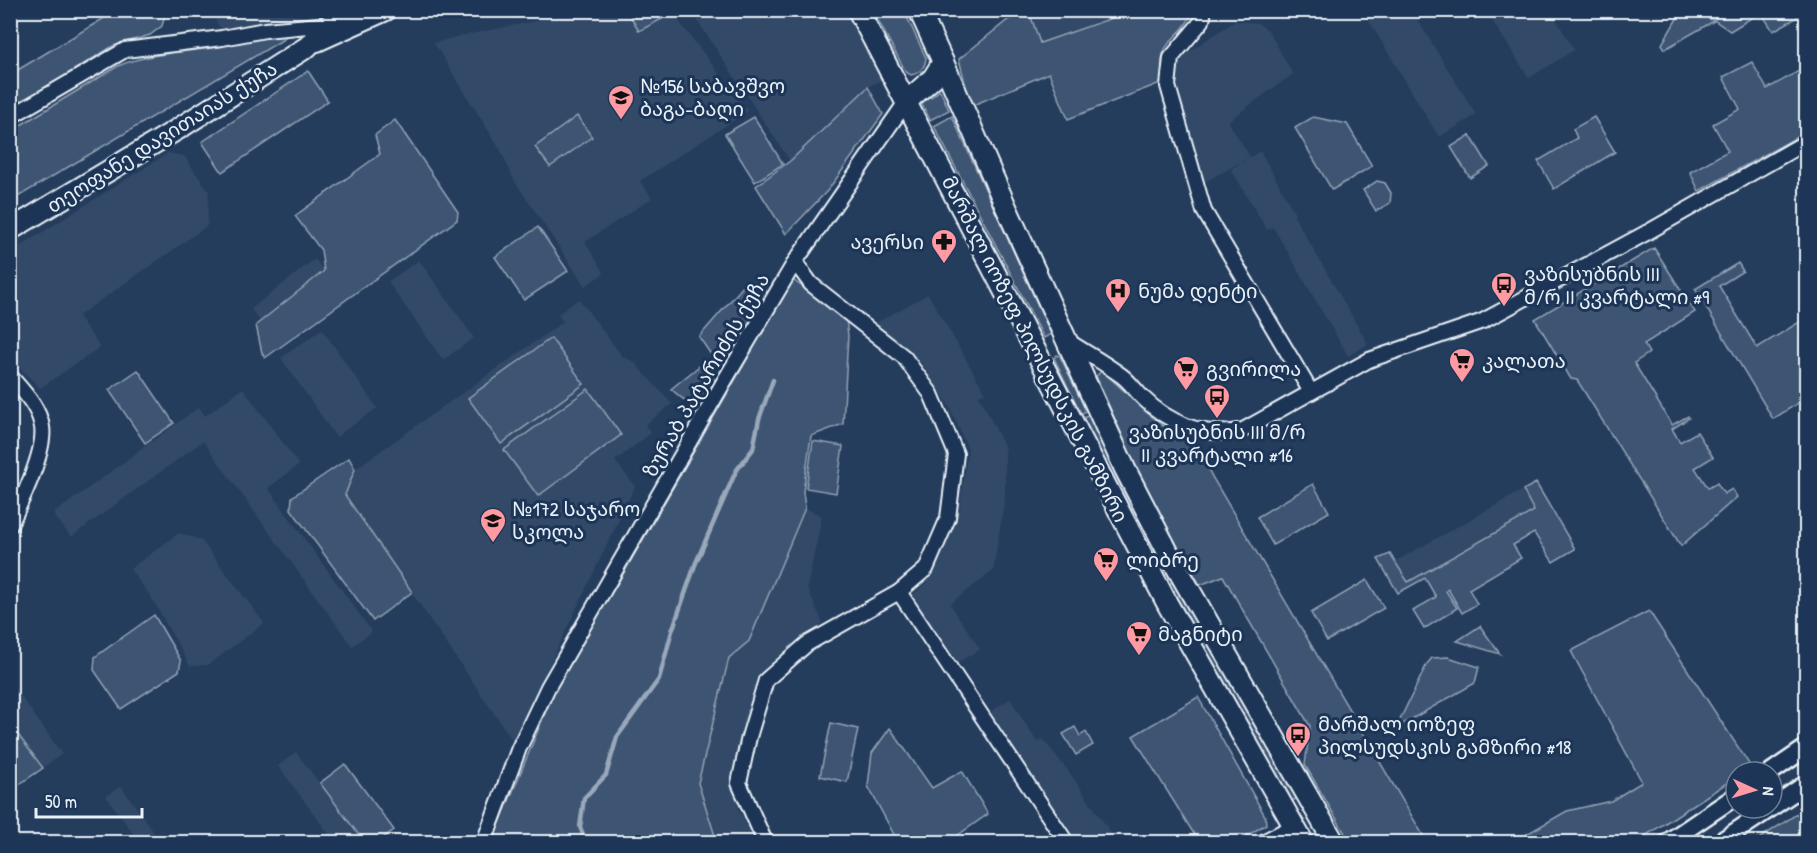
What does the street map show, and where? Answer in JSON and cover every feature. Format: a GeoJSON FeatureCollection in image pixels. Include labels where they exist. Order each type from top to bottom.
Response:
{"type":"FeatureCollection","features":[{"type":"Feature","properties":{"kind":"main road","name":"მარშალ იოზეფ პილსუდსკის გამზირი"},"geometry":{"type":"LineString","coordinates":[[858,10],[1168,605],[1299,834]]}},
{"type":"Feature","properties":{"kind":"main road","name":"მარშალ იოზეფ პილსუდსკის გამზირი"},"geometry":{"type":"LineString","coordinates":[[919,10],[991,176],[1097,409],[1155,528],[1334,843]]}},
{"type":"Feature","properties":{"kind":"main road","name":"თეოფანე დავითაიას ქუჩა"},"geometry":{"type":"LineString","coordinates":[[10,230],[178,129],[314,42],[381,11]]}},
{"type":"Feature","properties":{"kind":"main road","name":"თეოფანე დავითაიას ქუჩა"},"geometry":{"type":"LineString","coordinates":[[314,42],[337,17]]}},
{"type":"Feature","properties":{"kind":"main road"},"geometry":{"type":"LineString","coordinates":[[906,102],[933,78],[943,62]]}},
{"type":"Feature","properties":{"kind":"main road"},"geometry":{"type":"LineString","coordinates":[[1038,355],[1068,341]]}},
{"type":"Feature","properties":{"kind":"main road"},"geometry":{"type":"LineString","coordinates":[[1299,834],[1317,813]]}},
{"type":"Feature","properties":{"kind":"street"},"geometry":{"type":"LineString","coordinates":[[1204,10],[1202,21],[1171,58],[1168,86],[1204,211],[1311,392]]}},
{"type":"Feature","properties":{"kind":"street"},"geometry":{"type":"LineString","coordinates":[[10,117],[124,50],[222,38],[337,17]]}},
{"type":"Feature","properties":{"kind":"street","name":"ზურაბ პატარიძის ქუჩა"},"geometry":{"type":"LineString","coordinates":[[484,843],[519,748],[548,687],[795,262],[906,102]]}},
{"type":"Feature","properties":{"kind":"street"},"geometry":{"type":"LineString","coordinates":[[1068,341],[1124,377],[1159,412],[1184,425],[1212,433],[1228,434],[1250,427],[1370,360],[1483,321],[1648,232],[1806,142]]}},
{"type":"Feature","properties":{"kind":"street"},"geometry":{"type":"LineString","coordinates":[[765,843],[739,783],[749,737],[766,680],[807,644],[899,592],[926,569],[948,518],[956,454],[932,394],[904,357],[811,284],[795,262]]}},
{"type":"Feature","properties":{"kind":"street"},"geometry":{"type":"LineString","coordinates":[[10,376],[33,403],[42,427],[42,445],[10,525]]}},
{"type":"Feature","properties":{"kind":"street"},"geometry":{"type":"LineString","coordinates":[[899,592],[1065,843]]}},
{"type":"Feature","properties":{"kind":"street"},"geometry":{"type":"LineString","coordinates":[[1784,763],[1806,748]]}},
{"type":"Feature","properties":{"kind":"street"},"geometry":{"type":"LineString","coordinates":[[1784,799],[1806,784]]}},
{"type":"Feature","properties":{"kind":"street"},"geometry":{"type":"LineString","coordinates":[[1668,843],[1724,804]]}},
{"type":"Feature","properties":{"kind":"street"},"geometry":{"type":"LineString","coordinates":[[1720,843],[1754,820]]}},
{"type":"Feature","properties":{"kind":"street"},"geometry":{"type":"LineString","coordinates":[[1263,843],[1299,834]]}},
{"type":"Feature","properties":{"kind":"shaded area"},"geometry":{"type":"Polygon","coordinates":[[[643,10],[657,11],[662,19],[639,31],[631,17],[643,10]]]}},
{"type":"Feature","properties":{"kind":"shaded area"},"geometry":{"type":"Polygon","coordinates":[[[1121,10],[1121,14],[1039,43],[1030,14],[1009,19],[1005,11],[1121,10]]]}},
{"type":"Feature","properties":{"kind":"shaded area"},"geometry":{"type":"Polygon","coordinates":[[[1682,10],[1694,11],[1714,21],[1665,49],[1662,44],[1682,10]]]}},
{"type":"Feature","properties":{"kind":"shaded area"},"geometry":{"type":"Polygon","coordinates":[[[1799,10],[1798,17],[1773,31],[1761,12],[1730,31],[1701,11],[1799,10]]]}},
{"type":"Feature","properties":{"kind":"shaded area"},"geometry":{"type":"Polygon","coordinates":[[[116,11],[166,11],[162,26],[150,35],[113,46],[11,109],[11,74],[116,11]]]}},
{"type":"Feature","properties":{"kind":"shaded area"},"geometry":{"type":"Polygon","coordinates":[[[209,11],[306,11],[299,15],[222,31],[209,11]]]}},
{"type":"Feature","properties":{"kind":"shaded area","name":"№156 საბავშვო ბაგა-ბაღი"},"geometry":{"type":"Polygon","coordinates":[[[585,11],[671,11],[748,111],[640,181],[652,198],[585,242],[604,273],[585,286],[514,180],[501,151],[434,43],[585,11]]]}},
{"type":"Feature","properties":{"kind":"shaded area"},"geometry":{"type":"Polygon","coordinates":[[[691,11],[845,11],[881,80],[868,87],[790,161],[691,11]]]}},
{"type":"Feature","properties":{"kind":"shaded area"},"geometry":{"type":"Polygon","coordinates":[[[873,11],[904,11],[926,58],[920,71],[911,75],[906,72],[873,11]]]}},
{"type":"Feature","properties":{"kind":"shaded area"},"geometry":{"type":"Polygon","coordinates":[[[1121,11],[1193,11],[1188,22],[1170,42],[1162,56],[1163,82],[1068,119],[1049,73],[971,106],[959,59],[1009,19],[1030,14],[1040,43],[1121,15],[1121,11]]]}},
{"type":"Feature","properties":{"kind":"shaded area"},"geometry":{"type":"Polygon","coordinates":[[[1363,11],[1412,11],[1476,115],[1439,137],[1363,11]]]}},
{"type":"Feature","properties":{"kind":"shaded area"},"geometry":{"type":"Polygon","coordinates":[[[1486,11],[1551,11],[1574,50],[1529,78],[1486,11]]]}},
{"type":"Feature","properties":{"kind":"shaded area"},"geometry":{"type":"Polygon","coordinates":[[[1235,21],[1257,23],[1268,30],[1293,74],[1228,121],[1250,157],[1201,184],[1173,62],[1235,21]]]}},
{"type":"Feature","properties":{"kind":"shaded area"},"geometry":{"type":"Polygon","coordinates":[[[283,33],[286,35],[284,39],[11,201],[11,131],[118,66],[155,56],[219,47],[283,33]]]}},
{"type":"Feature","properties":{"kind":"shaded area"},"geometry":{"type":"Polygon","coordinates":[[[1752,62],[1767,89],[1806,67],[1806,132],[1699,191],[1690,172],[1728,151],[1713,124],[1740,109],[1723,77],[1752,62]]]}},
{"type":"Feature","properties":{"kind":"shaded area"},"geometry":{"type":"Polygon","coordinates":[[[308,71],[328,101],[222,172],[202,142],[308,71]]]}},
{"type":"Feature","properties":{"kind":"shaded area"},"geometry":{"type":"Polygon","coordinates":[[[868,87],[883,114],[828,190],[786,234],[756,186],[790,161],[868,87]]]}},
{"type":"Feature","properties":{"kind":"shaded area"},"geometry":{"type":"Polygon","coordinates":[[[940,90],[949,110],[930,120],[919,98],[931,97],[940,90]]]}},
{"type":"Feature","properties":{"kind":"shaded area"},"geometry":{"type":"Polygon","coordinates":[[[577,116],[592,137],[550,167],[535,147],[577,116]]]}},
{"type":"Feature","properties":{"kind":"shaded area"},"geometry":{"type":"Polygon","coordinates":[[[952,116],[1051,334],[1044,338],[934,126],[952,116]]]}},
{"type":"Feature","properties":{"kind":"shaded area"},"geometry":{"type":"Polygon","coordinates":[[[754,117],[783,164],[755,182],[725,134],[754,117]]]}},
{"type":"Feature","properties":{"kind":"shaded area"},"geometry":{"type":"Polygon","coordinates":[[[1313,117],[1347,124],[1372,166],[1332,190],[1295,128],[1313,117]]]}},
{"type":"Feature","properties":{"kind":"shaded area"},"geometry":{"type":"Polygon","coordinates":[[[1594,117],[1615,152],[1554,189],[1538,161],[1577,138],[1573,129],[1594,117]]]}},
{"type":"Feature","properties":{"kind":"shaded area"},"geometry":{"type":"Polygon","coordinates":[[[395,120],[458,212],[457,220],[265,358],[256,325],[324,271],[321,250],[295,216],[380,154],[375,135],[395,120]]]}},
{"type":"Feature","properties":{"kind":"shaded area"},"geometry":{"type":"Polygon","coordinates":[[[1470,135],[1489,166],[1470,178],[1451,147],[1470,135]]]}},
{"type":"Feature","properties":{"kind":"shaded area"},"geometry":{"type":"Polygon","coordinates":[[[1260,151],[1295,213],[1294,216],[1368,344],[1348,356],[1273,227],[1267,230],[1231,169],[1260,151]]]}},
{"type":"Feature","properties":{"kind":"shaded area"},"geometry":{"type":"Polygon","coordinates":[[[168,153],[184,156],[209,192],[207,226],[78,316],[100,347],[40,388],[11,359],[11,252],[168,153]]]}},
{"type":"Feature","properties":{"kind":"shaded area"},"geometry":{"type":"Polygon","coordinates":[[[1377,181],[1385,183],[1391,193],[1390,203],[1376,211],[1363,190],[1377,181]]]}},
{"type":"Feature","properties":{"kind":"shaded area"},"geometry":{"type":"Polygon","coordinates":[[[538,227],[568,271],[524,300],[495,257],[538,227]]]}},
{"type":"Feature","properties":{"kind":"shaded area"},"geometry":{"type":"Polygon","coordinates":[[[1654,248],[1695,312],[1644,344],[1649,353],[1634,363],[1672,425],[1688,416],[1689,418],[1672,429],[1680,442],[1697,432],[1713,457],[1695,468],[1708,488],[1717,483],[1724,494],[1732,489],[1737,497],[1681,546],[1577,380],[1571,379],[1535,319],[1654,248]]]}},
{"type":"Feature","properties":{"kind":"shaded area"},"geometry":{"type":"Polygon","coordinates":[[[315,259],[324,271],[260,321],[251,309],[315,259]]]}},
{"type":"Feature","properties":{"kind":"shaded area"},"geometry":{"type":"Polygon","coordinates":[[[419,260],[474,338],[443,360],[388,282],[419,260]]]}},
{"type":"Feature","properties":{"kind":"shaded area"},"geometry":{"type":"Polygon","coordinates":[[[1738,263],[1743,271],[1719,286],[1757,348],[1806,318],[1806,398],[1773,419],[1695,289],[1738,263]]]}},
{"type":"Feature","properties":{"kind":"shaded area"},"geometry":{"type":"Polygon","coordinates":[[[793,280],[846,319],[848,336],[843,424],[811,436],[803,492],[805,508],[749,641],[729,658],[698,783],[717,842],[492,842],[560,677],[622,576],[793,280]]]}},
{"type":"Feature","properties":{"kind":"shaded area"},"geometry":{"type":"Polygon","coordinates":[[[754,282],[767,292],[723,367],[699,337],[746,283],[754,282]]]}},
{"type":"Feature","properties":{"kind":"shaded area"},"geometry":{"type":"Polygon","coordinates":[[[928,294],[985,392],[979,395],[1005,448],[1005,496],[993,571],[950,604],[980,649],[954,665],[908,598],[929,581],[958,519],[968,449],[948,404],[921,362],[876,323],[928,294]]]}},
{"type":"Feature","properties":{"kind":"shaded area","name":"№172 საჯარო სკოლა"},"geometry":{"type":"Polygon","coordinates":[[[579,299],[622,356],[634,362],[672,404],[645,425],[651,433],[615,461],[635,486],[513,741],[345,495],[355,469],[563,322],[558,314],[579,299]]]}},
{"type":"Feature","properties":{"kind":"shaded area"},"geometry":{"type":"Polygon","coordinates":[[[322,329],[377,408],[336,437],[281,358],[322,329]]]}},
{"type":"Feature","properties":{"kind":"shaded area"},"geometry":{"type":"Polygon","coordinates":[[[551,338],[584,384],[501,444],[468,398],[551,338]]]}},
{"type":"Feature","properties":{"kind":"shaded area"},"geometry":{"type":"Polygon","coordinates":[[[1057,355],[1060,356],[1086,411],[1081,414],[1054,358],[1057,355]]]}},
{"type":"Feature","properties":{"kind":"shaded area"},"geometry":{"type":"Polygon","coordinates":[[[703,363],[715,381],[702,405],[683,399],[671,389],[703,363]]]}},
{"type":"Feature","properties":{"kind":"shaded area"},"geometry":{"type":"Polygon","coordinates":[[[138,370],[174,423],[145,443],[109,390],[138,370]]]}},
{"type":"Feature","properties":{"kind":"shaded area"},"geometry":{"type":"Polygon","coordinates":[[[1102,371],[1170,432],[1196,441],[1211,475],[1427,842],[1350,842],[1305,765],[1310,726],[1223,576],[1200,585],[1150,499],[1096,376],[1102,371]]]}},
{"type":"Feature","properties":{"kind":"shaded area"},"geometry":{"type":"Polygon","coordinates":[[[243,388],[299,465],[268,488],[372,632],[352,646],[203,441],[71,537],[53,514],[199,407],[205,416],[243,388]]]}},
{"type":"Feature","properties":{"kind":"shaded area"},"geometry":{"type":"Polygon","coordinates":[[[588,389],[621,435],[538,496],[504,450],[588,389]]]}},
{"type":"Feature","properties":{"kind":"shaded area"},"geometry":{"type":"Polygon","coordinates":[[[1089,415],[1136,511],[1172,577],[1167,580],[1131,515],[1083,418],[1089,415]]]}},
{"type":"Feature","properties":{"kind":"shaded area"},"geometry":{"type":"Polygon","coordinates":[[[813,441],[843,446],[836,493],[806,488],[813,441]]]}},
{"type":"Feature","properties":{"kind":"shaded area"},"geometry":{"type":"Polygon","coordinates":[[[349,458],[355,469],[345,495],[412,592],[373,621],[291,509],[292,497],[349,458]]]}},
{"type":"Feature","properties":{"kind":"shaded area"},"geometry":{"type":"Polygon","coordinates":[[[1536,483],[1575,549],[1553,562],[1534,533],[1513,545],[1521,558],[1469,589],[1477,604],[1462,613],[1448,589],[1446,591],[1457,608],[1424,629],[1413,611],[1436,597],[1425,578],[1398,593],[1378,559],[1390,554],[1408,582],[1534,511],[1523,490],[1536,483]]]}},
{"type":"Feature","properties":{"kind":"shaded area"},"geometry":{"type":"Polygon","coordinates":[[[1313,484],[1329,512],[1273,545],[1257,517],[1313,484]]]}},
{"type":"Feature","properties":{"kind":"shaded area"},"geometry":{"type":"Polygon","coordinates":[[[1523,490],[1534,511],[1407,582],[1396,561],[1523,490]]]}},
{"type":"Feature","properties":{"kind":"shaded area"},"geometry":{"type":"Polygon","coordinates":[[[805,508],[822,516],[807,588],[823,623],[777,657],[757,676],[731,777],[738,809],[756,842],[717,842],[698,783],[729,658],[749,641],[805,508]]]}},
{"type":"Feature","properties":{"kind":"shaded area"},"geometry":{"type":"Polygon","coordinates":[[[179,533],[201,540],[264,623],[208,665],[190,666],[151,597],[130,569],[179,533]]]}},
{"type":"Feature","properties":{"kind":"shaded area"},"geometry":{"type":"Polygon","coordinates":[[[1367,580],[1384,608],[1327,641],[1311,613],[1367,580]]]}},
{"type":"Feature","properties":{"kind":"shaded area"},"geometry":{"type":"Polygon","coordinates":[[[1174,581],[1298,798],[1292,801],[1169,584],[1174,581]]]}},
{"type":"Feature","properties":{"kind":"shaded area"},"geometry":{"type":"Polygon","coordinates":[[[1649,611],[1746,760],[1724,760],[1724,785],[1636,842],[1513,842],[1567,811],[1611,801],[1642,782],[1571,651],[1649,611]]]}},
{"type":"Feature","properties":{"kind":"shaded area"},"geometry":{"type":"Polygon","coordinates":[[[154,615],[181,661],[179,671],[121,709],[94,670],[95,657],[154,615]]]}},
{"type":"Feature","properties":{"kind":"shaded area"},"geometry":{"type":"Polygon","coordinates":[[[1480,626],[1500,654],[1457,641],[1480,626]]]}},
{"type":"Feature","properties":{"kind":"shaded area"},"geometry":{"type":"Polygon","coordinates":[[[1448,657],[1479,667],[1475,683],[1396,728],[1427,664],[1432,658],[1448,657]]]}},
{"type":"Feature","properties":{"kind":"shaded area"},"geometry":{"type":"Polygon","coordinates":[[[10,670],[15,688],[62,754],[43,768],[11,724],[10,670]]]}},
{"type":"Feature","properties":{"kind":"shaded area"},"geometry":{"type":"Polygon","coordinates":[[[1198,697],[1265,816],[1266,824],[1237,842],[1199,842],[1133,736],[1198,697]]]}},
{"type":"Feature","properties":{"kind":"shaded area"},"geometry":{"type":"Polygon","coordinates":[[[1010,699],[1037,742],[1043,739],[1072,776],[1117,842],[1073,842],[987,714],[1010,699]]]}},
{"type":"Feature","properties":{"kind":"shaded area"},"geometry":{"type":"Polygon","coordinates":[[[831,723],[858,729],[847,782],[820,776],[831,723]]]}},
{"type":"Feature","properties":{"kind":"shaded area"},"geometry":{"type":"Polygon","coordinates":[[[10,724],[43,768],[11,790],[10,790],[10,724]]]}},
{"type":"Feature","properties":{"kind":"shaded area"},"geometry":{"type":"Polygon","coordinates":[[[1075,727],[1080,736],[1086,732],[1093,745],[1076,755],[1063,734],[1075,727]]]}},
{"type":"Feature","properties":{"kind":"shaded area"},"geometry":{"type":"Polygon","coordinates":[[[890,728],[932,788],[962,771],[988,814],[948,842],[898,842],[868,786],[872,753],[890,728]]]}},
{"type":"Feature","properties":{"kind":"shaded area"},"geometry":{"type":"Polygon","coordinates":[[[296,752],[363,842],[335,842],[278,766],[296,752]]]}},
{"type":"Feature","properties":{"kind":"shaded area"},"geometry":{"type":"Polygon","coordinates":[[[345,764],[394,830],[377,842],[364,842],[320,783],[345,764]]]}},
{"type":"Feature","properties":{"kind":"shaded area"},"geometry":{"type":"Polygon","coordinates":[[[121,786],[161,842],[133,842],[137,839],[106,796],[121,786]]]}},
{"type":"Feature","properties":{"kind":"shaded area"},"geometry":{"type":"Polygon","coordinates":[[[1806,808],[1806,842],[1754,842],[1806,808]]]}},
{"type":"Feature","properties":{"kind":"waterway"},"geometry":{"type":"LineString","coordinates":[[586,842],[580,827],[584,798],[606,775],[617,737],[659,679],[672,631],[695,565],[736,471],[753,449],[759,419],[773,380]]}},
{"type":"Feature","properties":{"kind":"place","name":"№156 საბავშვო ბაგა-ბაღი"},"geometry":{"type":"Point","coordinates":[621,121]}},
{"type":"Feature","properties":{"kind":"place","name":"ავერსი"},"geometry":{"type":"Point","coordinates":[944,265]}},
{"type":"Feature","properties":{"kind":"place","name":"ვაზისუბნის III მ/რ II კვარტალი #9"},"geometry":{"type":"Point","coordinates":[1504,308]}},
{"type":"Feature","properties":{"kind":"place","name":"ნუმა დენტი"},"geometry":{"type":"Point","coordinates":[1118,314]}},
{"type":"Feature","properties":{"kind":"place","name":"კალათა"},"geometry":{"type":"Point","coordinates":[1462,384]}},
{"type":"Feature","properties":{"kind":"place","name":"გვირილა"},"geometry":{"type":"Point","coordinates":[1186,392]}},
{"type":"Feature","properties":{"kind":"place","name":"ვაზისუბნის III მ/რ II კვარტალი #16"},"geometry":{"type":"Point","coordinates":[1217,420]}},
{"type":"Feature","properties":{"kind":"place","name":"№172 საჯარო სკოლა"},"geometry":{"type":"Point","coordinates":[493,544]}},
{"type":"Feature","properties":{"kind":"place","name":"ლიბრე"},"geometry":{"type":"Point","coordinates":[1106,583]}},
{"type":"Feature","properties":{"kind":"place","name":"მაგნიტი"},"geometry":{"type":"Point","coordinates":[1139,657]}},
{"type":"Feature","properties":{"kind":"place","name":"მარშალ იოზეფ პილსუდსკის გამზირი #18"},"geometry":{"type":"Point","coordinates":[1298,758]}}]}
